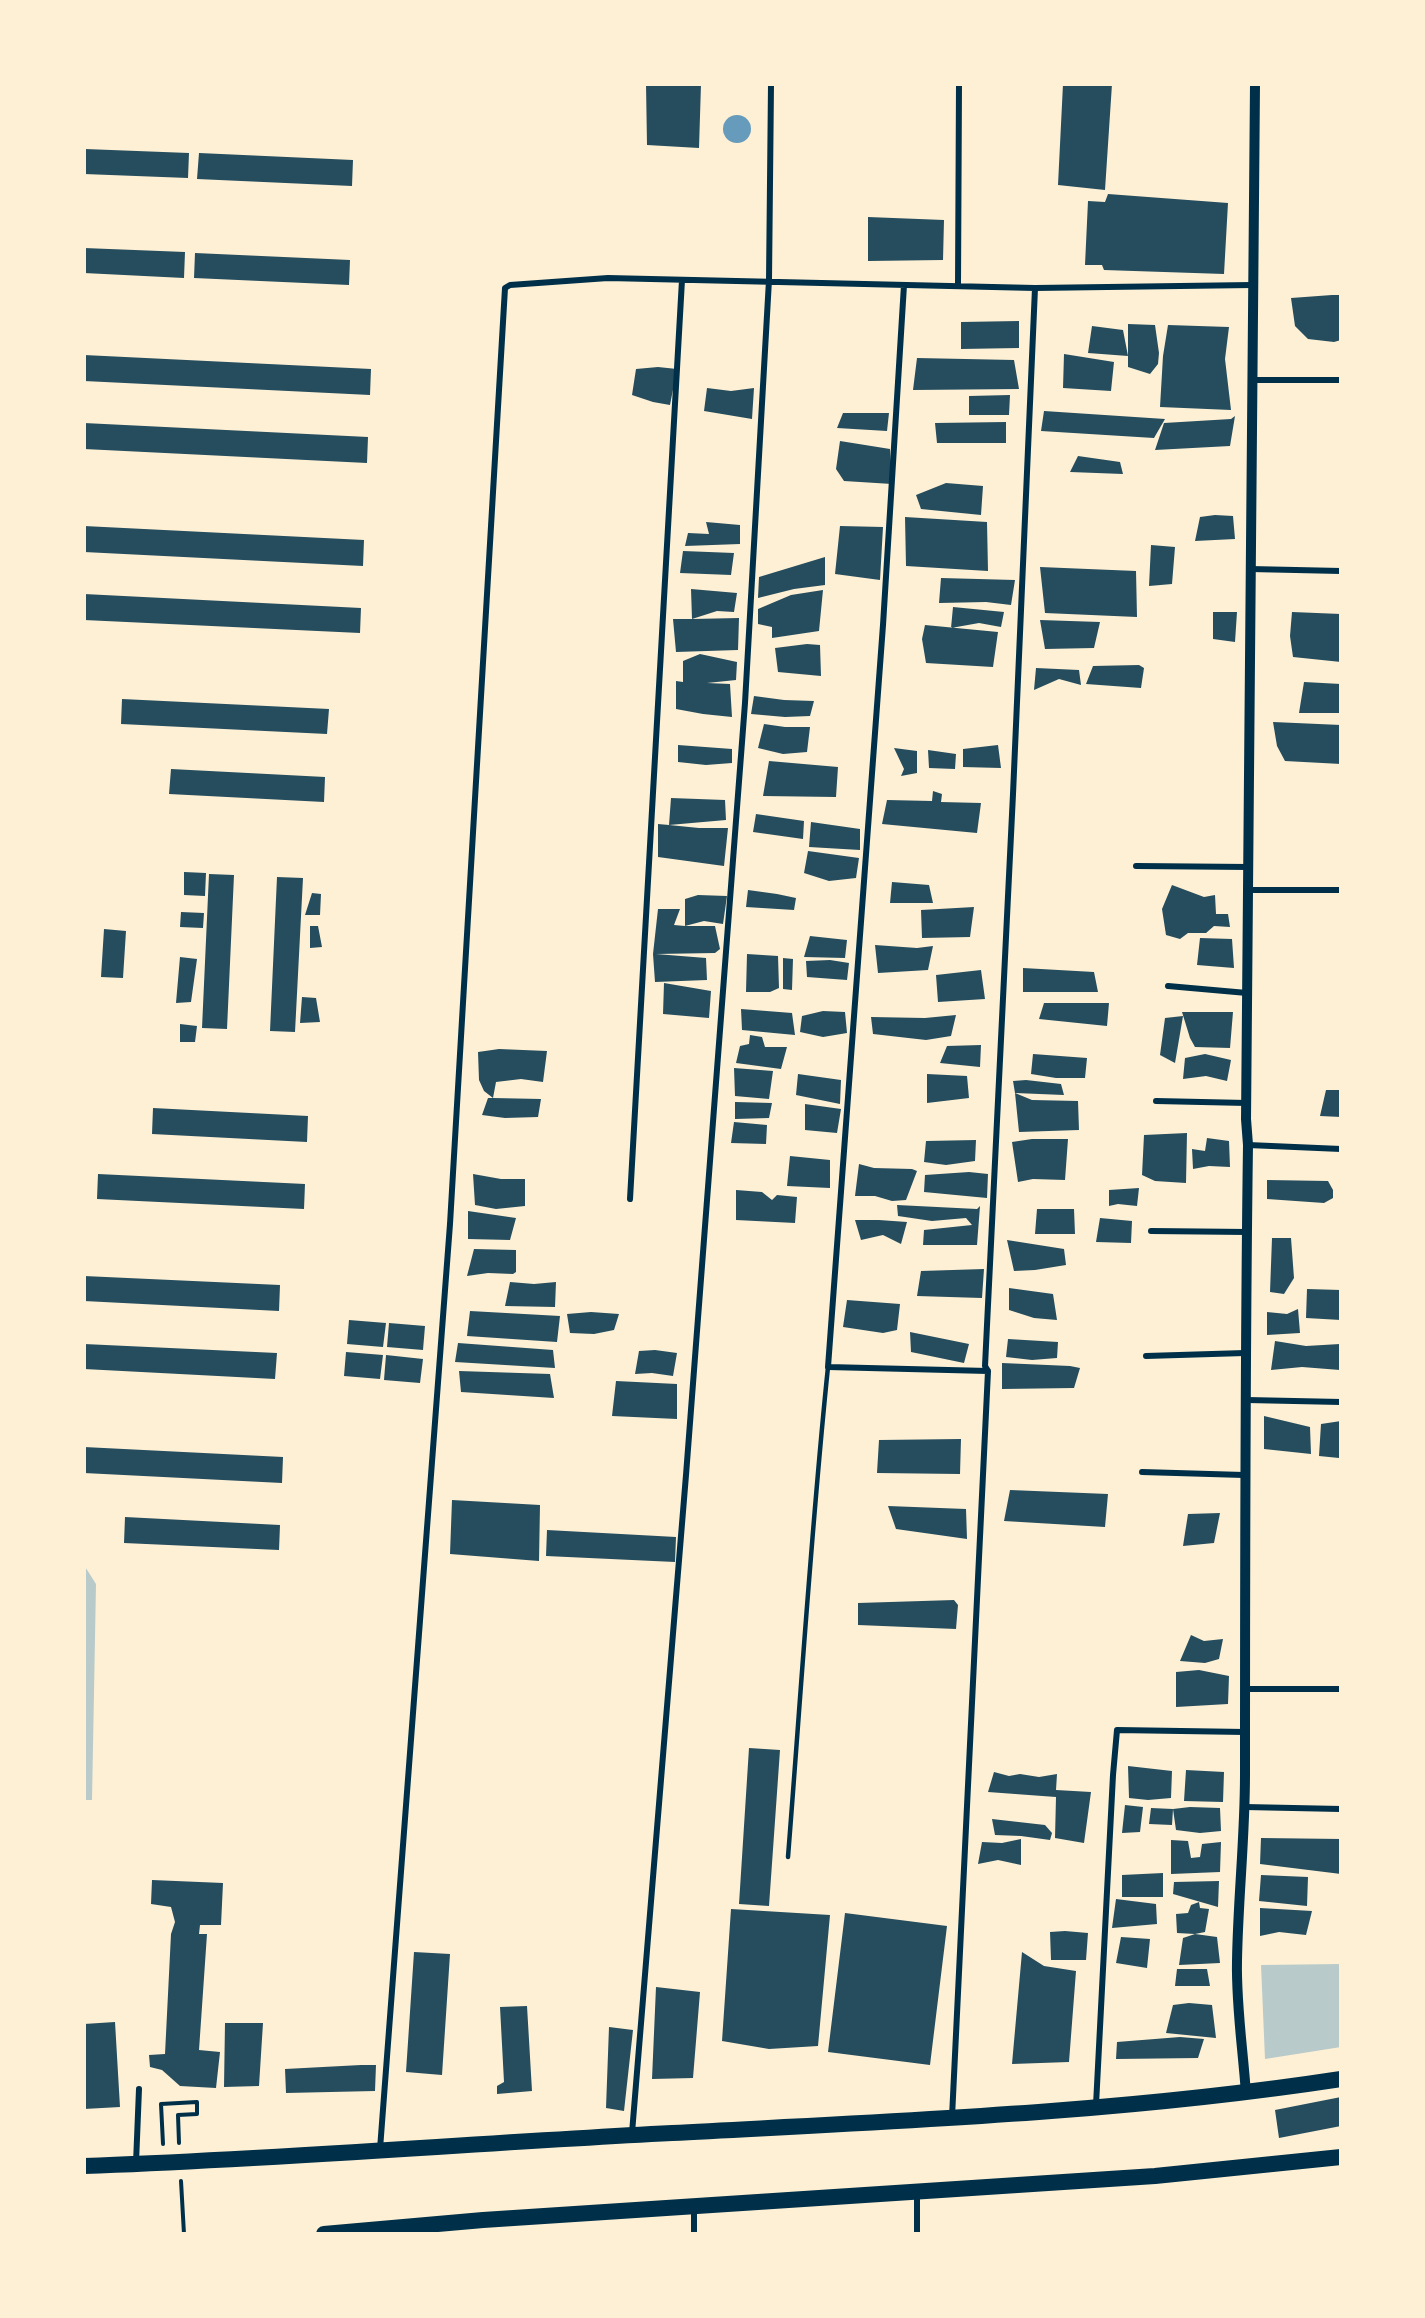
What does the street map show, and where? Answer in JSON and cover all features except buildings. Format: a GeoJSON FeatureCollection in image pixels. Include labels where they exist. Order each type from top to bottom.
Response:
{"type":"FeatureCollection","features":[{"type":"Feature","properties":{"kind":"highway"},"geometry":{"type":"LineString","coordinates":[[84,2166],[380,2152],[632,2135],[1095,2109],[1246,2094],[1341,2079]]}},
{"type":"Feature","properties":{"kind":"highway"},"geometry":{"type":"LineString","coordinates":[[324,2234],[1155,2175],[1341,2157]]}},
{"type":"Feature","properties":{"kind":"street"},"geometry":{"type":"LineString","coordinates":[[632,2135],[686,1475],[745,703],[769,280],[771,84]]}},
{"type":"Feature","properties":{"kind":"street"},"geometry":{"type":"LineString","coordinates":[[958,286],[959,84]]}},
{"type":"Feature","properties":{"kind":"street"},"geometry":{"type":"LineString","coordinates":[[1246,2094],[1237,1962],[1245,1807],[1244,1475],[1247,1400],[1245,1353],[1248,1145],[1246,1103],[1255,84]]}},
{"type":"Feature","properties":{"kind":"street"},"geometry":{"type":"LineString","coordinates":[[380,2152],[450,1224],[503,292],[510,285],[608,278],[1035,288],[1252,285]]}},
{"type":"Feature","properties":{"kind":"street"},"geometry":{"type":"LineString","coordinates":[[630,1199],[681,280]]}},
{"type":"Feature","properties":{"kind":"street"},"geometry":{"type":"LineString","coordinates":[[904,285],[882,637],[828,1367],[988,1371]]}},
{"type":"Feature","properties":{"kind":"street"},"geometry":{"type":"LineString","coordinates":[[952,2118],[988,1371],[985,1366],[985,1354],[1013,806],[1035,288]]}},
{"type":"Feature","properties":{"kind":"street"},"geometry":{"type":"LineString","coordinates":[[1251,380],[1341,380]]}},
{"type":"Feature","properties":{"kind":"street"},"geometry":{"type":"LineString","coordinates":[[1250,569],[1341,571]]}},
{"type":"Feature","properties":{"kind":"street"},"geometry":{"type":"LineString","coordinates":[[1136,866],[1249,867]]}},
{"type":"Feature","properties":{"kind":"street"},"geometry":{"type":"LineString","coordinates":[[1248,890],[1341,890]]}},
{"type":"Feature","properties":{"kind":"street"},"geometry":{"type":"LineString","coordinates":[[1168,986],[1248,993]]}},
{"type":"Feature","properties":{"kind":"street"},"geometry":{"type":"LineString","coordinates":[[1156,1101],[1246,1103]]}},
{"type":"Feature","properties":{"kind":"street"},"geometry":{"type":"LineString","coordinates":[[1248,1145],[1341,1149]]}},
{"type":"Feature","properties":{"kind":"street"},"geometry":{"type":"LineString","coordinates":[[1151,1231],[1247,1232]]}},
{"type":"Feature","properties":{"kind":"street"},"geometry":{"type":"LineString","coordinates":[[1146,1356],[1245,1353]]}},
{"type":"Feature","properties":{"kind":"street"},"geometry":{"type":"LineString","coordinates":[[1247,1400],[1341,1402]]}},
{"type":"Feature","properties":{"kind":"street"},"geometry":{"type":"LineString","coordinates":[[1142,1472],[1244,1475]]}},
{"type":"Feature","properties":{"kind":"street"},"geometry":{"type":"LineString","coordinates":[[1245,1689],[1341,1689]]}},
{"type":"Feature","properties":{"kind":"street"},"geometry":{"type":"LineString","coordinates":[[1095,2109],[1117,1730],[1245,1732]]}},
{"type":"Feature","properties":{"kind":"street"},"geometry":{"type":"LineString","coordinates":[[1245,1807],[1341,1809]]}},
{"type":"Feature","properties":{"kind":"street"},"geometry":{"type":"LineString","coordinates":[[136,2164],[139,2090]]}},
{"type":"Feature","properties":{"kind":"street"},"geometry":{"type":"LineString","coordinates":[[917,2192],[917,2234]]}},
{"type":"Feature","properties":{"kind":"street"},"geometry":{"type":"LineString","coordinates":[[694,2206],[694,2234]]}},
{"type":"Feature","properties":{"kind":"lane"},"geometry":{"type":"LineString","coordinates":[[788,1857],[814,1497],[828,1367]]}},
{"type":"Feature","properties":{"kind":"path"},"geometry":{"type":"LineString","coordinates":[[161,2104],[164,2163]]}},
{"type":"Feature","properties":{"kind":"shaded area"},"geometry":{"type":"Polygon","coordinates":[[[84,1565],[96,1584],[92,1800],[84,1800],[84,1565]]]}},
{"type":"Feature","properties":{"kind":"shaded area"},"geometry":{"type":"Polygon","coordinates":[[[1341,1964],[1341,2047],[1265,2059],[1261,1965],[1341,1964]]]}},
{"type":"Feature","properties":{"kind":"water"},"geometry":{"type":"Polygon","coordinates":[[[737,115],[747,119],[751,129],[747,139],[737,143],[727,139],[723,129],[727,119],[737,115]]]}}]}
